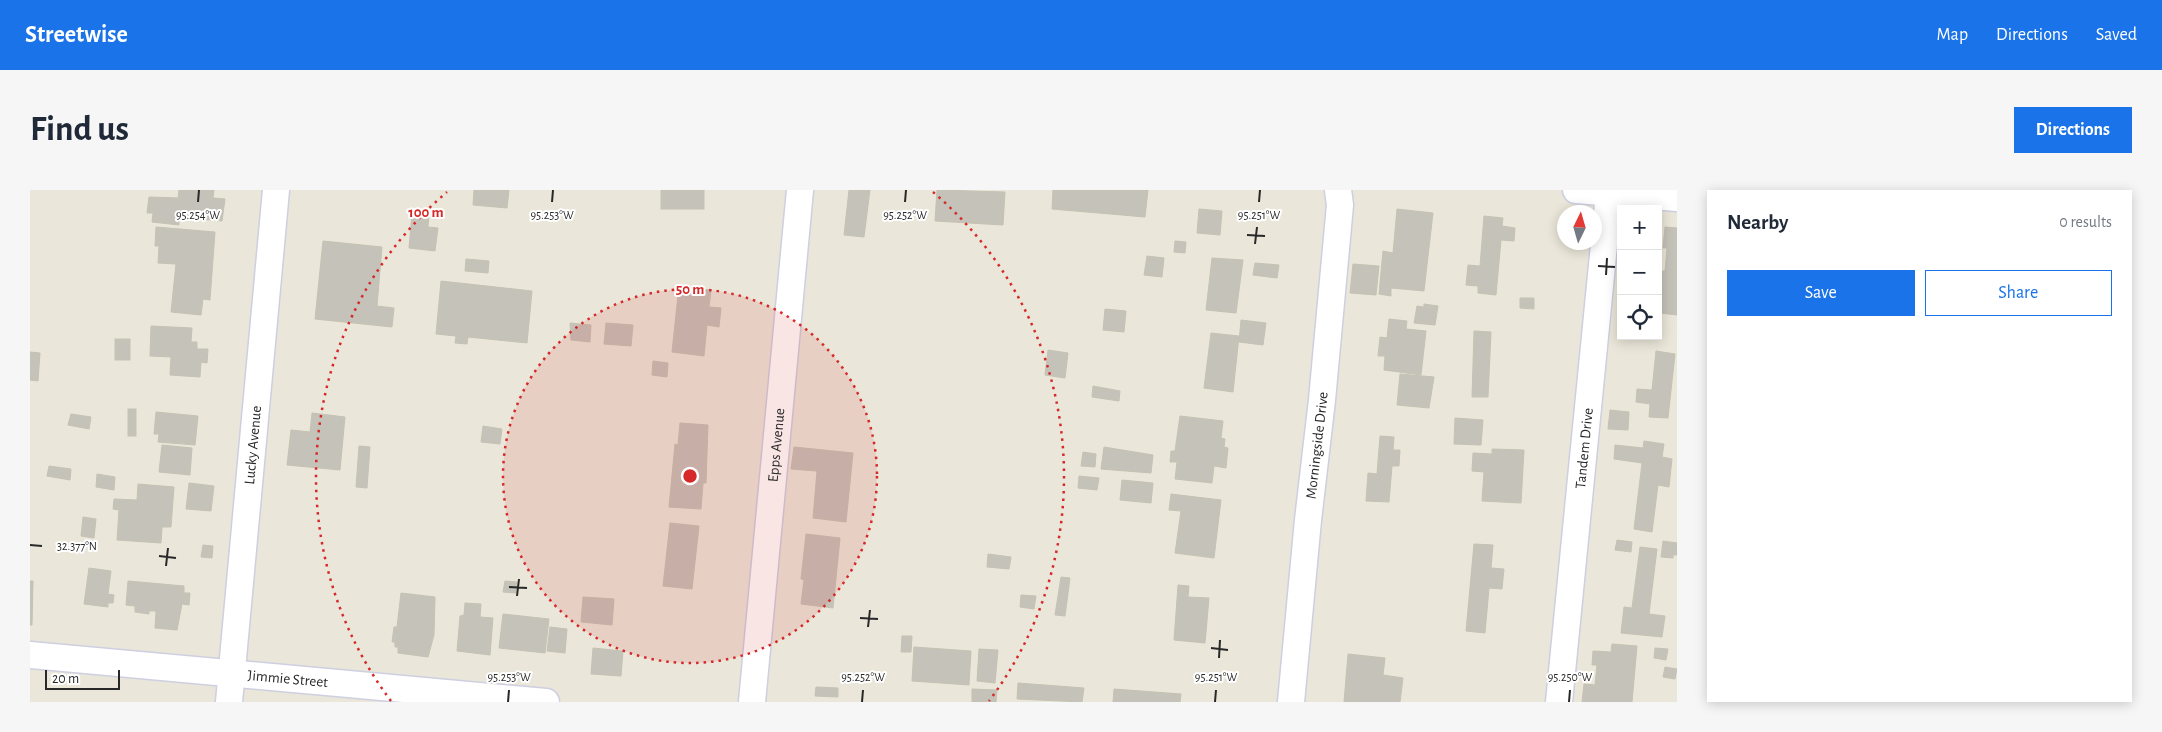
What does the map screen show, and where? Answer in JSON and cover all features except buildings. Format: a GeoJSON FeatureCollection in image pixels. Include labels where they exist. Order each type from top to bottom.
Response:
{"type":"FeatureCollection","features":[{"type":"Feature","properties":{"kind":"street","name":"Lucky Avenue"},"geometry":{"type":"LineString","coordinates":[[229,702],[276,190]]}},
{"type":"Feature","properties":{"kind":"street","name":"Epps Avenue"},"geometry":{"type":"LineString","coordinates":[[752,702],[800,190]]}},
{"type":"Feature","properties":{"kind":"street","name":"Morningside Drive"},"geometry":{"type":"LineString","coordinates":[[1291,702],[1340,205],[1338,190]]}},
{"type":"Feature","properties":{"kind":"street"},"geometry":{"type":"LineString","coordinates":[[1576,190],[1677,198]]}},
{"type":"Feature","properties":{"kind":"street","name":"Tandem Drive"},"geometry":{"type":"LineString","coordinates":[[1559,702],[1609,194]]}},
{"type":"Feature","properties":{"kind":"street","name":"Jimmie Street"},"geometry":{"type":"LineString","coordinates":[[30,655],[546,702]]}}]}
